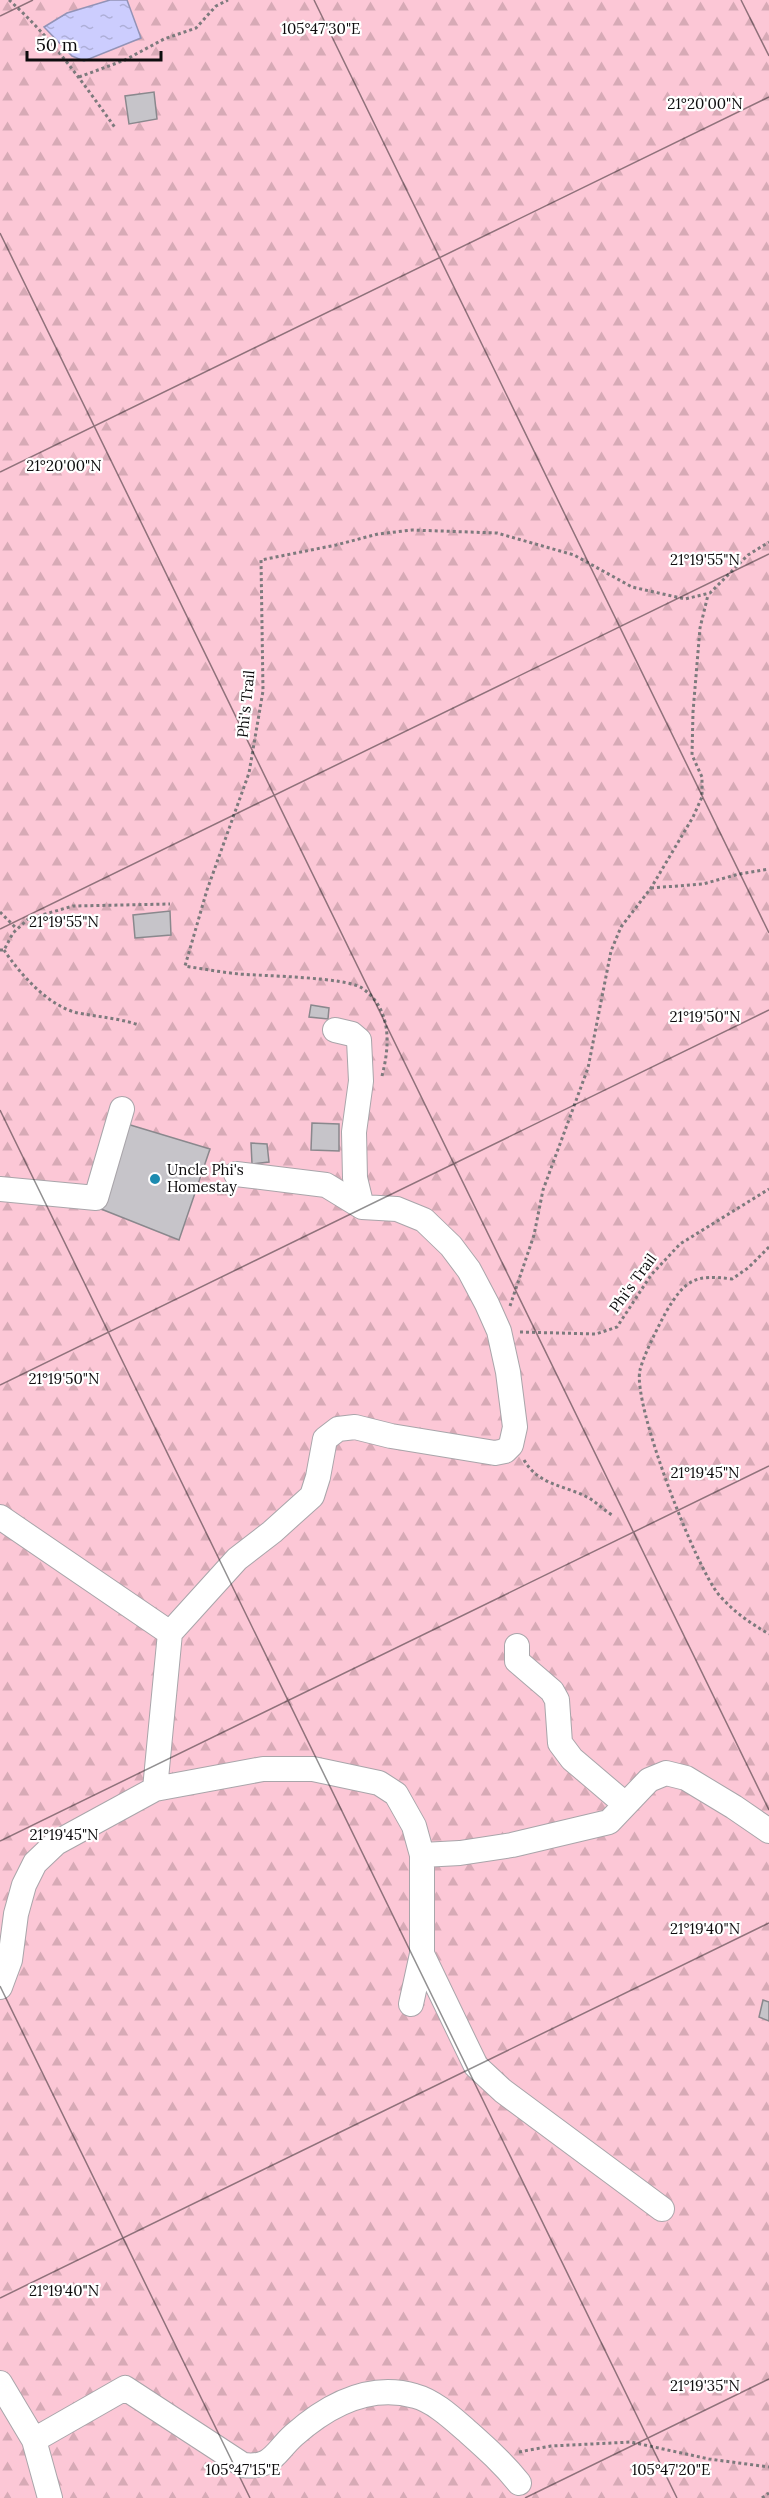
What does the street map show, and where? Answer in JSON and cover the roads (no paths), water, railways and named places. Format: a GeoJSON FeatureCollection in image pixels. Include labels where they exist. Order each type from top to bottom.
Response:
{"type":"FeatureCollection","features":[{"type":"Feature","properties":{"kind":"street"},"geometry":{"type":"LineString","coordinates":[[335,1030],[352,1034],[359,1040],[361,1081],[354,1132],[355,1178],[362,1207]]}},
{"type":"Feature","properties":{"kind":"street"},"geometry":{"type":"LineString","coordinates":[[0,1189],[96,1198],[122,1109]]}},
{"type":"Feature","properties":{"kind":"street"},"geometry":{"type":"LineString","coordinates":[[154,1789],[170,1633],[237,1559],[272,1532],[312,1496],[325,1439],[338,1429],[355,1427],[392,1436],[495,1453],[505,1451],[514,1437],[515,1427],[508,1372],[499,1331],[469,1270],[451,1246],[424,1220],[397,1209],[362,1207],[326,1185],[236,1174]]}},
{"type":"Feature","properties":{"kind":"street"},"geometry":{"type":"LineString","coordinates":[[0,1517],[170,1633]]}},
{"type":"Feature","properties":{"kind":"street"},"geometry":{"type":"LineString","coordinates":[[517,1646],[517,1661],[545,1684],[556,1700],[560,1743],[572,1759],[625,1804]]}},
{"type":"Feature","properties":{"kind":"street"},"geometry":{"type":"LineString","coordinates":[[0,1987],[10,1960],[16,1914],[24,1886],[35,1863],[56,1843],[154,1789],[263,1769],[313,1769],[379,1783],[396,1794],[414,1826],[422,1855],[422,1954],[411,2004]]}},
{"type":"Feature","properties":{"kind":"street"},"geometry":{"type":"LineString","coordinates":[[422,1855],[481,1850],[590,1828],[609,1822],[649,1780],[666,1773],[686,1778],[769,1831]]}},
{"type":"Feature","properties":{"kind":"street"},"geometry":{"type":"LineString","coordinates":[[422,1954],[476,2066],[503,2091],[662,2209]]}},
{"type":"Feature","properties":{"kind":"street"},"geometry":{"type":"LineString","coordinates":[[0,2383],[34,2440],[50,2498]]}},
{"type":"Feature","properties":{"kind":"street"},"geometry":{"type":"LineString","coordinates":[[34,2440],[125,2388],[243,2465],[258,2467],[271,2459],[295,2434],[330,2410],[350,2399],[376,2391],[416,2396],[446,2413],[497,2456],[519,2483]]}},
{"type":"Feature","properties":{"kind":"water"},"geometry":{"type":"Polygon","coordinates":[[[110,0],[127,0],[141,38],[84,61],[72,56],[44,27],[67,13],[110,0]]]}},
{"type":"Feature","properties":{"kind":"place","name":"Uncle Phi's Homestay"},"geometry":{"type":"Point","coordinates":[155,1179]}}]}
